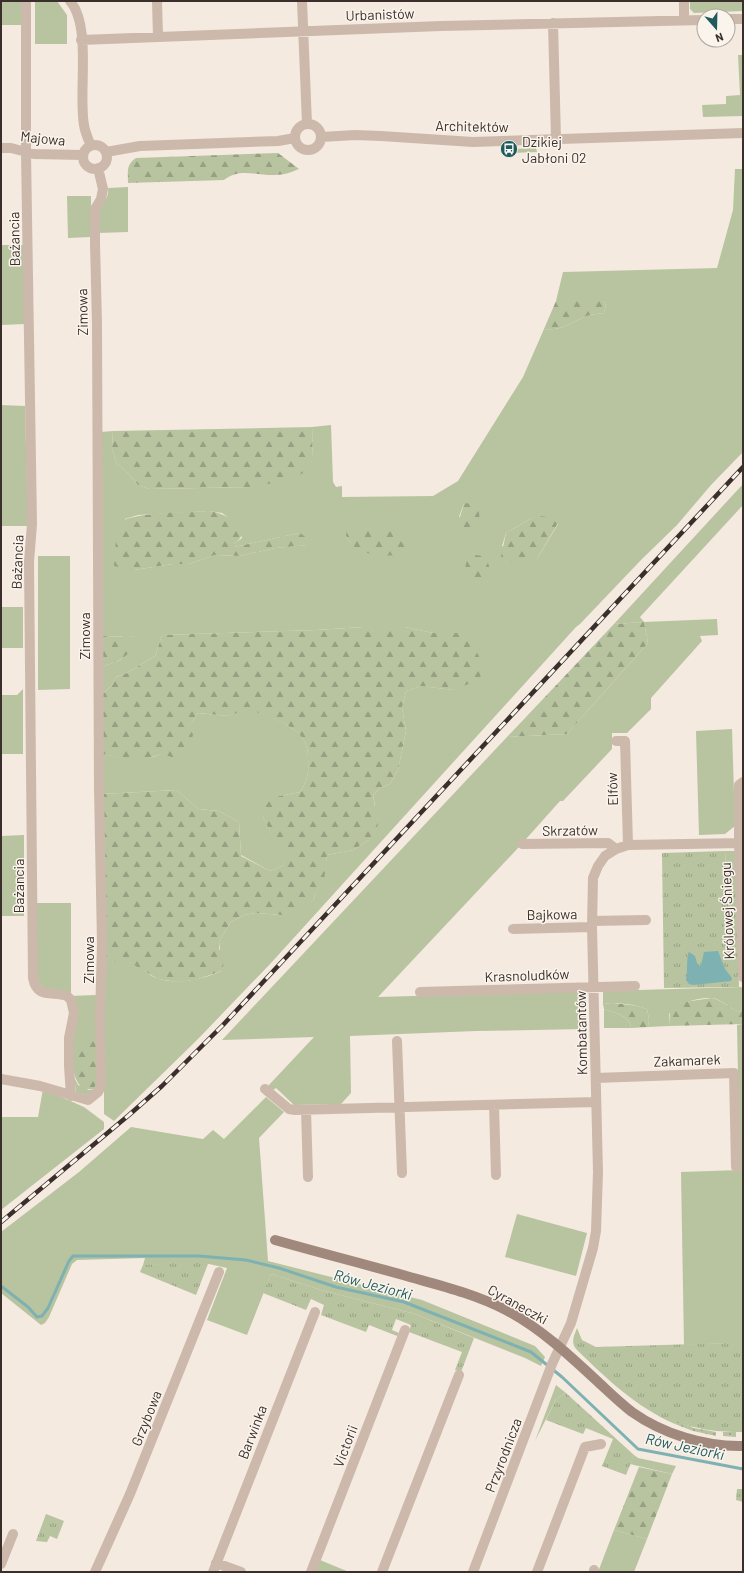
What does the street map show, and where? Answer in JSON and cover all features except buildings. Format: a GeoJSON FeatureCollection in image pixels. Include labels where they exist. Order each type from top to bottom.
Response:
{"type":"FeatureCollection","features":[{"type":"Feature","properties":{"kind":"street","name":"Bażancia"},"geometry":{"type":"LineString","coordinates":[[26,1],[26,153],[32,524],[29,562],[32,978],[37,990],[44,993],[62,994],[67,996],[73,1005],[74,1013],[69,1038],[70,1096]]}},
{"type":"Feature","properties":{"kind":"street"},"geometry":{"type":"LineString","coordinates":[[70,1],[77,11],[81,40],[84,124],[91,146]]}},
{"type":"Feature","properties":{"kind":"street"},"geometry":{"type":"LineString","coordinates":[[157,1],[158,36]]}},
{"type":"Feature","properties":{"kind":"street"},"geometry":{"type":"LineString","coordinates":[[302,1],[307,124]]}},
{"type":"Feature","properties":{"kind":"street"},"geometry":{"type":"LineString","coordinates":[[684,1],[684,20]]}},
{"type":"Feature","properties":{"kind":"street","name":"Urbanistów"},"geometry":{"type":"LineString","coordinates":[[81,40],[158,36],[553,23],[696,20]]}},
{"type":"Feature","properties":{"kind":"street"},"geometry":{"type":"LineString","coordinates":[[553,23],[556,139]]}},
{"type":"Feature","properties":{"kind":"street"},"geometry":{"type":"LineString","coordinates":[[307,124],[316,126],[322,137],[318,146],[310,150],[300,147],[295,138],[297,130],[302,125],[307,124]]}},
{"type":"Feature","properties":{"kind":"street","name":"Architektów"},"geometry":{"type":"LineString","coordinates":[[322,137],[355,135],[473,142],[743,133]]}},
{"type":"Feature","properties":{"kind":"street"},"geometry":{"type":"LineString","coordinates":[[106,152],[140,146],[278,141],[295,138]]}},
{"type":"Feature","properties":{"kind":"street"},"geometry":{"type":"LineString","coordinates":[[97,145],[101,146],[106,152],[107,156],[104,164],[98,168],[91,168],[86,164],[83,155],[86,148],[97,145]]}},
{"type":"Feature","properties":{"kind":"street","name":"Majowa"},"geometry":{"type":"LineString","coordinates":[[1,148],[11,148],[26,153],[83,155]]}},
{"type":"Feature","properties":{"kind":"street","name":"Zimowa"},"geometry":{"type":"LineString","coordinates":[[70,1096],[88,1100],[98,1092],[101,1086],[100,1018],[102,944],[99,789],[97,324],[95,209],[101,199],[103,189],[98,168]]}},
{"type":"Feature","properties":{"kind":"street","name":"Elfów"},"geometry":{"type":"LineString","coordinates":[[616,741],[625,741],[628,845]]}},
{"type":"Feature","properties":{"kind":"street","name":"Królowej Śniegu"},"geometry":{"type":"LineString","coordinates":[[743,782],[739,785],[743,977]]}},
{"type":"Feature","properties":{"kind":"street","name":"Skrzatów"},"geometry":{"type":"LineString","coordinates":[[522,844],[608,843],[616,849]]}},
{"type":"Feature","properties":{"kind":"street","name":"Kombatantów"},"geometry":{"type":"LineString","coordinates":[[561,1348],[571,1323],[593,1248],[596,1230],[598,1172],[592,924],[593,878],[600,862],[605,856],[616,849],[628,845],[741,843]]}},
{"type":"Feature","properties":{"kind":"street","name":"Bajkowa"},"geometry":{"type":"LineString","coordinates":[[513,929],[646,920]]}},
{"type":"Feature","properties":{"kind":"street","name":"Krasnoludków"},"geometry":{"type":"LineString","coordinates":[[420,992],[634,986]]}},
{"type":"Feature","properties":{"kind":"street"},"geometry":{"type":"LineString","coordinates":[[397,1041],[402,1173]]}},
{"type":"Feature","properties":{"kind":"street","name":"Zakamarek"},"geometry":{"type":"LineString","coordinates":[[596,1078],[734,1073],[736,1167]]}},
{"type":"Feature","properties":{"kind":"street"},"geometry":{"type":"LineString","coordinates":[[1,1079],[40,1086],[70,1096]]}},
{"type":"Feature","properties":{"kind":"street"},"geometry":{"type":"LineString","coordinates":[[265,1089],[289,1109],[306,1110],[596,1102]]}},
{"type":"Feature","properties":{"kind":"street"},"geometry":{"type":"LineString","coordinates":[[494,1105],[496,1175]]}},
{"type":"Feature","properties":{"kind":"street"},"geometry":{"type":"LineString","coordinates":[[306,1110],[308,1177]]}},
{"type":"Feature","properties":{"kind":"street","name":"Cyraneczki"},"geometry":{"type":"LineString","coordinates":[[275,1240],[449,1288],[482,1299],[526,1321],[561,1348],[612,1395],[633,1412],[652,1424],[683,1437],[700,1442],[718,1445],[743,1446]]}},
{"type":"Feature","properties":{"kind":"street","name":"Grzybowa"},"geometry":{"type":"LineString","coordinates":[[95,1572],[130,1494],[218,1272]]}},
{"type":"Feature","properties":{"kind":"street","name":"Barwinka"},"geometry":{"type":"LineString","coordinates":[[241,1572],[215,1567],[314,1312]]}},
{"type":"Feature","properties":{"kind":"street","name":"Victorii"},"geometry":{"type":"LineString","coordinates":[[311,1572],[405,1330]]}},
{"type":"Feature","properties":{"kind":"street","name":"Przyrodnicza"},"geometry":{"type":"LineString","coordinates":[[473,1572],[552,1364],[561,1348]]}},
{"type":"Feature","properties":{"kind":"street"},"geometry":{"type":"LineString","coordinates":[[382,1572],[459,1375]]}},
{"type":"Feature","properties":{"kind":"street"},"geometry":{"type":"LineString","coordinates":[[537,1572],[586,1447],[601,1444]]}},
{"type":"Feature","properties":{"kind":"street"},"geometry":{"type":"LineString","coordinates":[[1,1564],[13,1534]]}},
{"type":"Feature","properties":{"kind":"green space"},"geometry":{"type":"Polygon","coordinates":[[[1,1],[23,1],[23,25],[1,25],[1,1]]]}},
{"type":"Feature","properties":{"kind":"green space"},"geometry":{"type":"Polygon","coordinates":[[[35,1],[57,1],[67,15],[67,44],[35,44],[35,1]]]}},
{"type":"Feature","properties":{"kind":"green space"},"geometry":{"type":"Polygon","coordinates":[[[690,1],[743,1],[743,11],[736,11],[736,8],[696,8],[696,13],[694,13],[690,9],[690,1]]]}},
{"type":"Feature","properties":{"kind":"green space"},"geometry":{"type":"Polygon","coordinates":[[[738,55],[743,55],[743,116],[703,117],[702,105],[726,104],[726,96],[740,95],[738,55]]]}},
{"type":"Feature","properties":{"kind":"green space"},"geometry":{"type":"Polygon","coordinates":[[[536,148],[537,152],[512,153],[512,149],[536,148]]]}},
{"type":"Feature","properties":{"kind":"green space"},"geometry":{"type":"Polygon","coordinates":[[[278,153],[299,169],[278,175],[242,173],[230,176],[224,180],[128,183],[129,166],[136,158],[278,153]]]}},
{"type":"Feature","properties":{"kind":"green space"},"geometry":{"type":"Polygon","coordinates":[[[735,169],[743,169],[743,452],[711,485],[677,525],[576,627],[271,963],[198,1039],[114,1121],[104,1114],[104,962],[129,962],[155,978],[167,981],[191,980],[207,976],[222,971],[219,941],[231,922],[244,915],[256,913],[282,915],[313,901],[323,881],[327,855],[353,850],[369,840],[375,805],[373,795],[380,788],[390,784],[398,770],[406,731],[402,708],[406,691],[421,686],[454,690],[461,633],[433,633],[405,627],[363,627],[162,635],[155,656],[127,673],[116,677],[112,685],[103,694],[103,666],[116,662],[124,657],[137,637],[102,636],[101,432],[113,431],[112,449],[117,464],[128,473],[138,485],[149,489],[252,487],[313,459],[312,427],[331,425],[333,482],[336,487],[342,486],[342,497],[433,496],[458,481],[523,377],[544,329],[556,329],[589,315],[604,313],[606,305],[603,301],[556,301],[563,272],[717,268],[733,210],[735,169]],[[464,503],[459,517],[479,513],[464,503]],[[208,511],[138,515],[125,519],[134,570],[173,564],[189,564],[215,555],[239,556],[276,548],[307,545],[299,533],[234,547],[234,544],[242,538],[238,525],[222,513],[208,511]],[[532,518],[506,533],[502,546],[537,559],[558,524],[532,518]],[[369,531],[346,536],[353,545],[361,550],[383,554],[390,531],[369,531]]]}},
{"type":"Feature","properties":{"kind":"green space"},"geometry":{"type":"Polygon","coordinates":[[[128,187],[128,232],[98,233],[99,207],[106,199],[108,188],[128,187]]]}},
{"type":"Feature","properties":{"kind":"green space"},"geometry":{"type":"Polygon","coordinates":[[[67,196],[91,196],[91,237],[68,238],[67,196]]]}},
{"type":"Feature","properties":{"kind":"green space"},"geometry":{"type":"Polygon","coordinates":[[[1,245],[24,245],[25,324],[1,325],[1,245]]]}},
{"type":"Feature","properties":{"kind":"green space"},"geometry":{"type":"Polygon","coordinates":[[[556,301],[603,301],[606,305],[604,313],[589,315],[556,329],[544,329],[556,301]]]}},
{"type":"Feature","properties":{"kind":"green space"},"geometry":{"type":"Polygon","coordinates":[[[1,405],[25,406],[28,526],[1,526],[1,405]]]}},
{"type":"Feature","properties":{"kind":"green space"},"geometry":{"type":"Polygon","coordinates":[[[312,427],[313,459],[305,472],[289,480],[252,487],[149,489],[138,485],[128,473],[117,464],[112,449],[113,431],[312,427]]]}},
{"type":"Feature","properties":{"kind":"green space"},"geometry":{"type":"Polygon","coordinates":[[[743,484],[743,505],[640,617],[644,622],[614,624],[743,484]]]}},
{"type":"Feature","properties":{"kind":"green space"},"geometry":{"type":"Polygon","coordinates":[[[464,503],[475,504],[479,512],[478,523],[472,531],[469,532],[464,532],[459,529],[458,524],[464,503]]]}},
{"type":"Feature","properties":{"kind":"green space"},"geometry":{"type":"Polygon","coordinates":[[[208,511],[222,514],[240,527],[242,532],[240,538],[234,544],[234,547],[299,533],[303,535],[308,545],[276,548],[239,556],[215,555],[189,564],[173,564],[134,570],[114,566],[117,533],[121,523],[126,519],[176,512],[208,511]]]}},
{"type":"Feature","properties":{"kind":"green space"},"geometry":{"type":"Polygon","coordinates":[[[540,516],[547,517],[558,523],[537,559],[520,562],[500,561],[506,533],[532,518],[540,516]]]}},
{"type":"Feature","properties":{"kind":"green space"},"geometry":{"type":"Polygon","coordinates":[[[347,529],[407,532],[410,544],[408,555],[379,555],[358,550],[351,544],[346,536],[347,529]]]}},
{"type":"Feature","properties":{"kind":"green space"},"geometry":{"type":"Polygon","coordinates":[[[473,555],[486,558],[490,571],[474,583],[464,580],[468,556],[473,555]]]}},
{"type":"Feature","properties":{"kind":"green space"},"geometry":{"type":"Polygon","coordinates":[[[38,556],[70,556],[70,689],[38,690],[38,556]]]}},
{"type":"Feature","properties":{"kind":"green space"},"geometry":{"type":"Polygon","coordinates":[[[1,607],[23,607],[23,648],[1,648],[1,607]]]}},
{"type":"Feature","properties":{"kind":"green space"},"geometry":{"type":"Polygon","coordinates":[[[717,619],[718,635],[700,636],[702,641],[651,698],[651,709],[627,733],[612,733],[612,749],[563,801],[560,801],[518,848],[378,997],[586,991],[586,1029],[476,1031],[350,1036],[351,1093],[341,1104],[294,1105],[276,1088],[273,1090],[268,1086],[314,1037],[222,1040],[507,737],[567,734],[648,643],[644,622],[717,619]]]}},
{"type":"Feature","properties":{"kind":"green space"},"geometry":{"type":"Polygon","coordinates":[[[644,622],[648,643],[567,734],[507,737],[614,624],[644,622]]]}},
{"type":"Feature","properties":{"kind":"green space"},"geometry":{"type":"Polygon","coordinates":[[[363,627],[405,627],[433,633],[461,633],[478,654],[483,667],[480,678],[453,690],[421,686],[406,691],[402,708],[406,731],[398,770],[390,784],[380,788],[373,795],[378,825],[369,840],[353,850],[327,855],[324,881],[313,901],[303,910],[293,914],[282,915],[256,913],[244,915],[231,922],[219,941],[219,949],[225,957],[222,971],[195,980],[177,982],[158,979],[129,962],[104,962],[102,794],[177,790],[198,809],[219,811],[239,822],[241,856],[270,871],[282,866],[290,855],[281,849],[273,838],[263,817],[265,804],[279,796],[300,792],[306,781],[308,773],[307,748],[304,740],[299,734],[283,723],[248,709],[228,716],[198,713],[188,728],[193,734],[190,749],[184,761],[162,754],[144,759],[125,759],[103,754],[103,694],[112,685],[116,677],[127,673],[155,656],[162,635],[363,627]]]}},
{"type":"Feature","properties":{"kind":"green space"},"geometry":{"type":"Polygon","coordinates":[[[102,636],[137,637],[129,653],[120,660],[103,666],[102,636]]]}},
{"type":"Feature","properties":{"kind":"green space"},"geometry":{"type":"Polygon","coordinates":[[[23,689],[23,754],[1,754],[1,695],[17,695],[23,689]]]}},
{"type":"Feature","properties":{"kind":"green space"},"geometry":{"type":"Polygon","coordinates":[[[248,708],[274,718],[291,728],[304,740],[307,750],[308,773],[306,781],[300,792],[279,796],[263,817],[277,843],[291,855],[282,866],[270,871],[241,855],[239,822],[219,811],[198,809],[177,790],[102,794],[103,754],[139,759],[161,754],[176,742],[198,713],[228,716],[248,708]]]}},
{"type":"Feature","properties":{"kind":"green space"},"geometry":{"type":"Polygon","coordinates":[[[732,729],[735,826],[725,834],[699,835],[696,731],[732,729]]]}},
{"type":"Feature","properties":{"kind":"green space"},"geometry":{"type":"Polygon","coordinates":[[[24,835],[24,916],[1,916],[1,836],[24,835]]]}},
{"type":"Feature","properties":{"kind":"green space"},"geometry":{"type":"Polygon","coordinates":[[[725,851],[736,851],[736,871],[726,872],[725,851]]]}},
{"type":"Feature","properties":{"kind":"green space"},"geometry":{"type":"Polygon","coordinates":[[[725,851],[726,872],[736,871],[739,987],[664,988],[662,853],[725,851]]]}},
{"type":"Feature","properties":{"kind":"green space"},"geometry":{"type":"Polygon","coordinates":[[[36,903],[71,903],[71,994],[51,992],[43,987],[37,978],[36,903]]]}},
{"type":"Feature","properties":{"kind":"green space"},"geometry":{"type":"Polygon","coordinates":[[[743,987],[743,1012],[734,1010],[720,1000],[702,998],[676,1003],[669,1014],[669,1026],[648,1027],[649,1019],[647,1009],[642,1007],[620,1003],[603,1004],[603,991],[743,987]]]}},
{"type":"Feature","properties":{"kind":"green space"},"geometry":{"type":"Polygon","coordinates":[[[71,996],[97,996],[98,1041],[73,1041],[71,996]]]}},
{"type":"Feature","properties":{"kind":"green space"},"geometry":{"type":"Polygon","coordinates":[[[712,998],[734,1010],[743,1012],[743,1024],[669,1026],[670,1010],[676,1003],[712,998]]]}},
{"type":"Feature","properties":{"kind":"green space"},"geometry":{"type":"Polygon","coordinates":[[[613,1003],[634,1005],[647,1009],[649,1019],[648,1027],[631,1028],[625,1017],[604,1009],[603,1004],[613,1003]]]}},
{"type":"Feature","properties":{"kind":"green space"},"geometry":{"type":"Polygon","coordinates":[[[604,1009],[625,1017],[631,1028],[604,1028],[604,1009]]]}},
{"type":"Feature","properties":{"kind":"green space"},"geometry":{"type":"Polygon","coordinates":[[[743,1024],[743,1343],[734,1344],[733,1341],[730,1341],[730,1343],[684,1345],[681,1172],[740,1170],[737,1025],[743,1024]]]}},
{"type":"Feature","properties":{"kind":"green space"},"geometry":{"type":"Polygon","coordinates":[[[73,1041],[98,1041],[97,1083],[94,1089],[83,1089],[76,1079],[73,1067],[73,1041]]]}},
{"type":"Feature","properties":{"kind":"green space"},"geometry":{"type":"Polygon","coordinates":[[[74,1077],[78,1085],[89,1090],[94,1089],[88,1095],[76,1092],[74,1077]]]}},
{"type":"Feature","properties":{"kind":"green space"},"geometry":{"type":"Polygon","coordinates":[[[43,1089],[84,1107],[104,1122],[104,1129],[1,1210],[1,1117],[38,1117],[43,1089]]]}},
{"type":"Feature","properties":{"kind":"green space"},"geometry":{"type":"Polygon","coordinates":[[[266,1097],[284,1112],[259,1138],[268,1261],[422,1300],[535,1346],[545,1357],[541,1366],[525,1358],[415,1314],[321,1290],[271,1274],[247,1335],[207,1320],[227,1268],[209,1264],[143,1265],[145,1258],[77,1260],[72,1264],[49,1317],[45,1323],[41,1325],[1,1293],[1,1232],[79,1172],[131,1127],[203,1139],[213,1130],[224,1139],[266,1097]]]}},
{"type":"Feature","properties":{"kind":"green space"},"geometry":{"type":"Polygon","coordinates":[[[517,1214],[587,1233],[576,1276],[505,1257],[517,1214]]]}},
{"type":"Feature","properties":{"kind":"green space"},"geometry":{"type":"Polygon","coordinates":[[[197,1262],[208,1264],[196,1295],[140,1272],[143,1265],[197,1262]]]}},
{"type":"Feature","properties":{"kind":"green space"},"geometry":{"type":"Polygon","coordinates":[[[271,1274],[321,1290],[415,1314],[474,1338],[461,1372],[455,1370],[462,1352],[409,1332],[411,1325],[396,1319],[392,1330],[399,1333],[397,1336],[369,1325],[366,1332],[321,1315],[324,1305],[311,1299],[306,1310],[263,1293],[271,1274]]]}},
{"type":"Feature","properties":{"kind":"green space"},"geometry":{"type":"Polygon","coordinates":[[[577,1328],[582,1340],[596,1347],[729,1343],[730,1341],[734,1341],[734,1343],[743,1343],[743,1432],[709,1430],[676,1422],[675,1424],[647,1409],[611,1382],[577,1350],[573,1342],[577,1328]]]}},
{"type":"Feature","properties":{"kind":"green space"},"geometry":{"type":"Polygon","coordinates":[[[556,1385],[566,1393],[556,1399],[535,1441],[556,1385]]]}},
{"type":"Feature","properties":{"kind":"green space"},"geometry":{"type":"Polygon","coordinates":[[[566,1393],[634,1455],[626,1475],[602,1466],[613,1439],[586,1428],[583,1434],[546,1420],[556,1399],[566,1393]]]}},
{"type":"Feature","properties":{"kind":"green space"},"geometry":{"type":"Polygon","coordinates":[[[676,1421],[694,1428],[716,1432],[716,1436],[693,1431],[675,1424],[676,1421]]]}},
{"type":"Feature","properties":{"kind":"green space"},"geometry":{"type":"Polygon","coordinates":[[[723,1432],[736,1432],[736,1437],[723,1436],[723,1432]]]}},
{"type":"Feature","properties":{"kind":"green space"},"geometry":{"type":"Polygon","coordinates":[[[634,1455],[638,1458],[676,1466],[672,1474],[630,1464],[634,1455]]]}},
{"type":"Feature","properties":{"kind":"green space"},"geometry":{"type":"Polygon","coordinates":[[[639,1467],[672,1474],[647,1539],[614,1530],[639,1467]]]}},
{"type":"Feature","properties":{"kind":"green space"},"geometry":{"type":"Polygon","coordinates":[[[737,1489],[743,1489],[743,1502],[736,1500],[737,1489]]]}},
{"type":"Feature","properties":{"kind":"green space"},"geometry":{"type":"Polygon","coordinates":[[[46,1514],[64,1521],[57,1539],[50,1536],[47,1542],[36,1541],[46,1514]]]}},
{"type":"Feature","properties":{"kind":"green space"},"geometry":{"type":"Polygon","coordinates":[[[614,1530],[647,1539],[634,1572],[598,1572],[614,1530]]]}},
{"type":"Feature","properties":{"kind":"green space"},"geometry":{"type":"Polygon","coordinates":[[[320,1560],[349,1572],[315,1572],[320,1560]]]}},
{"type":"Feature","properties":{"kind":"water"},"geometry":{"type":"Polygon","coordinates":[[[718,951],[725,969],[732,978],[731,981],[693,985],[689,984],[686,980],[689,952],[695,956],[699,966],[701,965],[704,952],[718,951]]]}},
{"type":"Feature","properties":{"kind":"waterway","name":"Rów Jeziorki"},"geometry":{"type":"LineString","coordinates":[[1,1286],[28,1307],[37,1317],[42,1316],[48,1308],[69,1261],[73,1256],[199,1256],[246,1260],[279,1268],[336,1287],[404,1302],[531,1352],[562,1377],[638,1449],[743,1469]]}},
{"type":"Feature","properties":{"kind":"railway"},"geometry":{"type":"LineString","coordinates":[[1,1222],[162,1086],[223,1025],[743,467]]}},
{"type":"Feature","properties":{"kind":"place","name":"Dzikiej Jabłoni 02"},"geometry":{"type":"Point","coordinates":[509,149]}}]}
